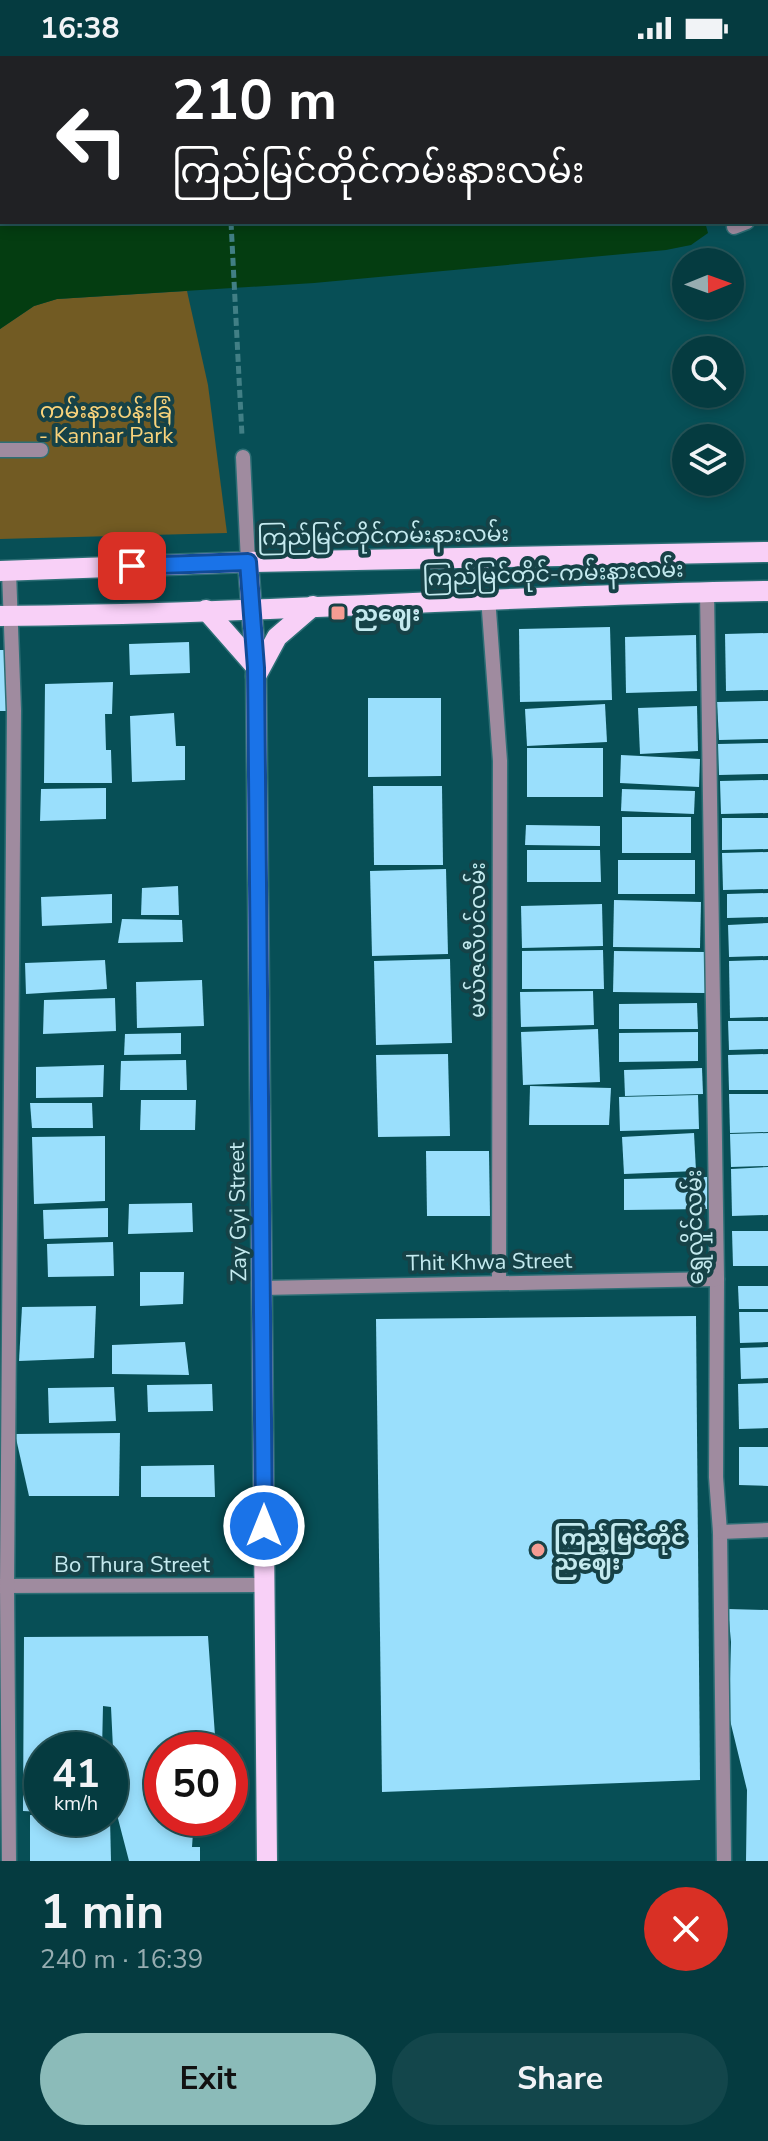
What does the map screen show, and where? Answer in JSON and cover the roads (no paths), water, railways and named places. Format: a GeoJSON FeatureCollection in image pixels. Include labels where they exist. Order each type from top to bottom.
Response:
{"type":"FeatureCollection","features":[{"type":"Feature","properties":{"kind":"main road","name":"ကြည်မြင်တိုင်ကမ်းနားလမ်း"},"geometry":{"type":"LineString","coordinates":[[5,571],[248,562],[768,552]]}},
{"type":"Feature","properties":{"kind":"main road","name":"Zay Gyi Street"},"geometry":{"type":"LineString","coordinates":[[248,562],[256,672],[267,1861]]}},
{"type":"Feature","properties":{"kind":"main road","name":"ကြည်မြင်တိုင်-ကမ်းနားလမ်း"},"geometry":{"type":"LineString","coordinates":[[313,606],[488,597],[768,591]]}},
{"type":"Feature","properties":{"kind":"main road"},"geometry":{"type":"LineString","coordinates":[[8,622],[313,606]]}},
{"type":"Feature","properties":{"kind":"main road"},"geometry":{"type":"LineString","coordinates":[[206,610],[256,672],[277,637],[313,606]]}},
{"type":"Feature","properties":{"kind":"street"},"geometry":{"type":"LineString","coordinates":[[0,450],[41,450]]}},
{"type":"Feature","properties":{"kind":"street"},"geometry":{"type":"LineString","coordinates":[[243,457],[248,562]]}},
{"type":"Feature","properties":{"kind":"street"},"geometry":{"type":"LineString","coordinates":[[5,571],[14,727],[4,1586],[9,1861]]}},
{"type":"Feature","properties":{"kind":"street","name":"ရွှေလှိုင်လမ်း"},"geometry":{"type":"LineString","coordinates":[[707,592],[717,1279],[716,1477],[720,1532],[724,1861]]}},
{"type":"Feature","properties":{"kind":"street","name":"မယ်ဇလီပင်လမ်း"},"geometry":{"type":"LineString","coordinates":[[488,597],[500,761],[499,1283]]}},
{"type":"Feature","properties":{"kind":"street","name":"Thit Khwa Street"},"geometry":{"type":"LineString","coordinates":[[262,1288],[717,1279]]}},
{"type":"Feature","properties":{"kind":"street"},"geometry":{"type":"LineString","coordinates":[[720,1532],[768,1530]]}},
{"type":"Feature","properties":{"kind":"street","name":"Bo Thura Street"},"geometry":{"type":"LineString","coordinates":[[4,1586],[264,1585]]}},
{"type":"Feature","properties":{"kind":"place","name":"ညဈေး"},"geometry":{"type":"Point","coordinates":[338,613]}},
{"type":"Feature","properties":{"kind":"place","name":"ကြည့်မြင်တိုင် ညဈေး"},"geometry":{"type":"Point","coordinates":[538,1550]}},
{"type":"Feature","properties":{"kind":"park label","name":"ကမ်းနားပန်းခြံ - Kannar Park"},"geometry":{"type":"Point","coordinates":[106,422]}}]}
